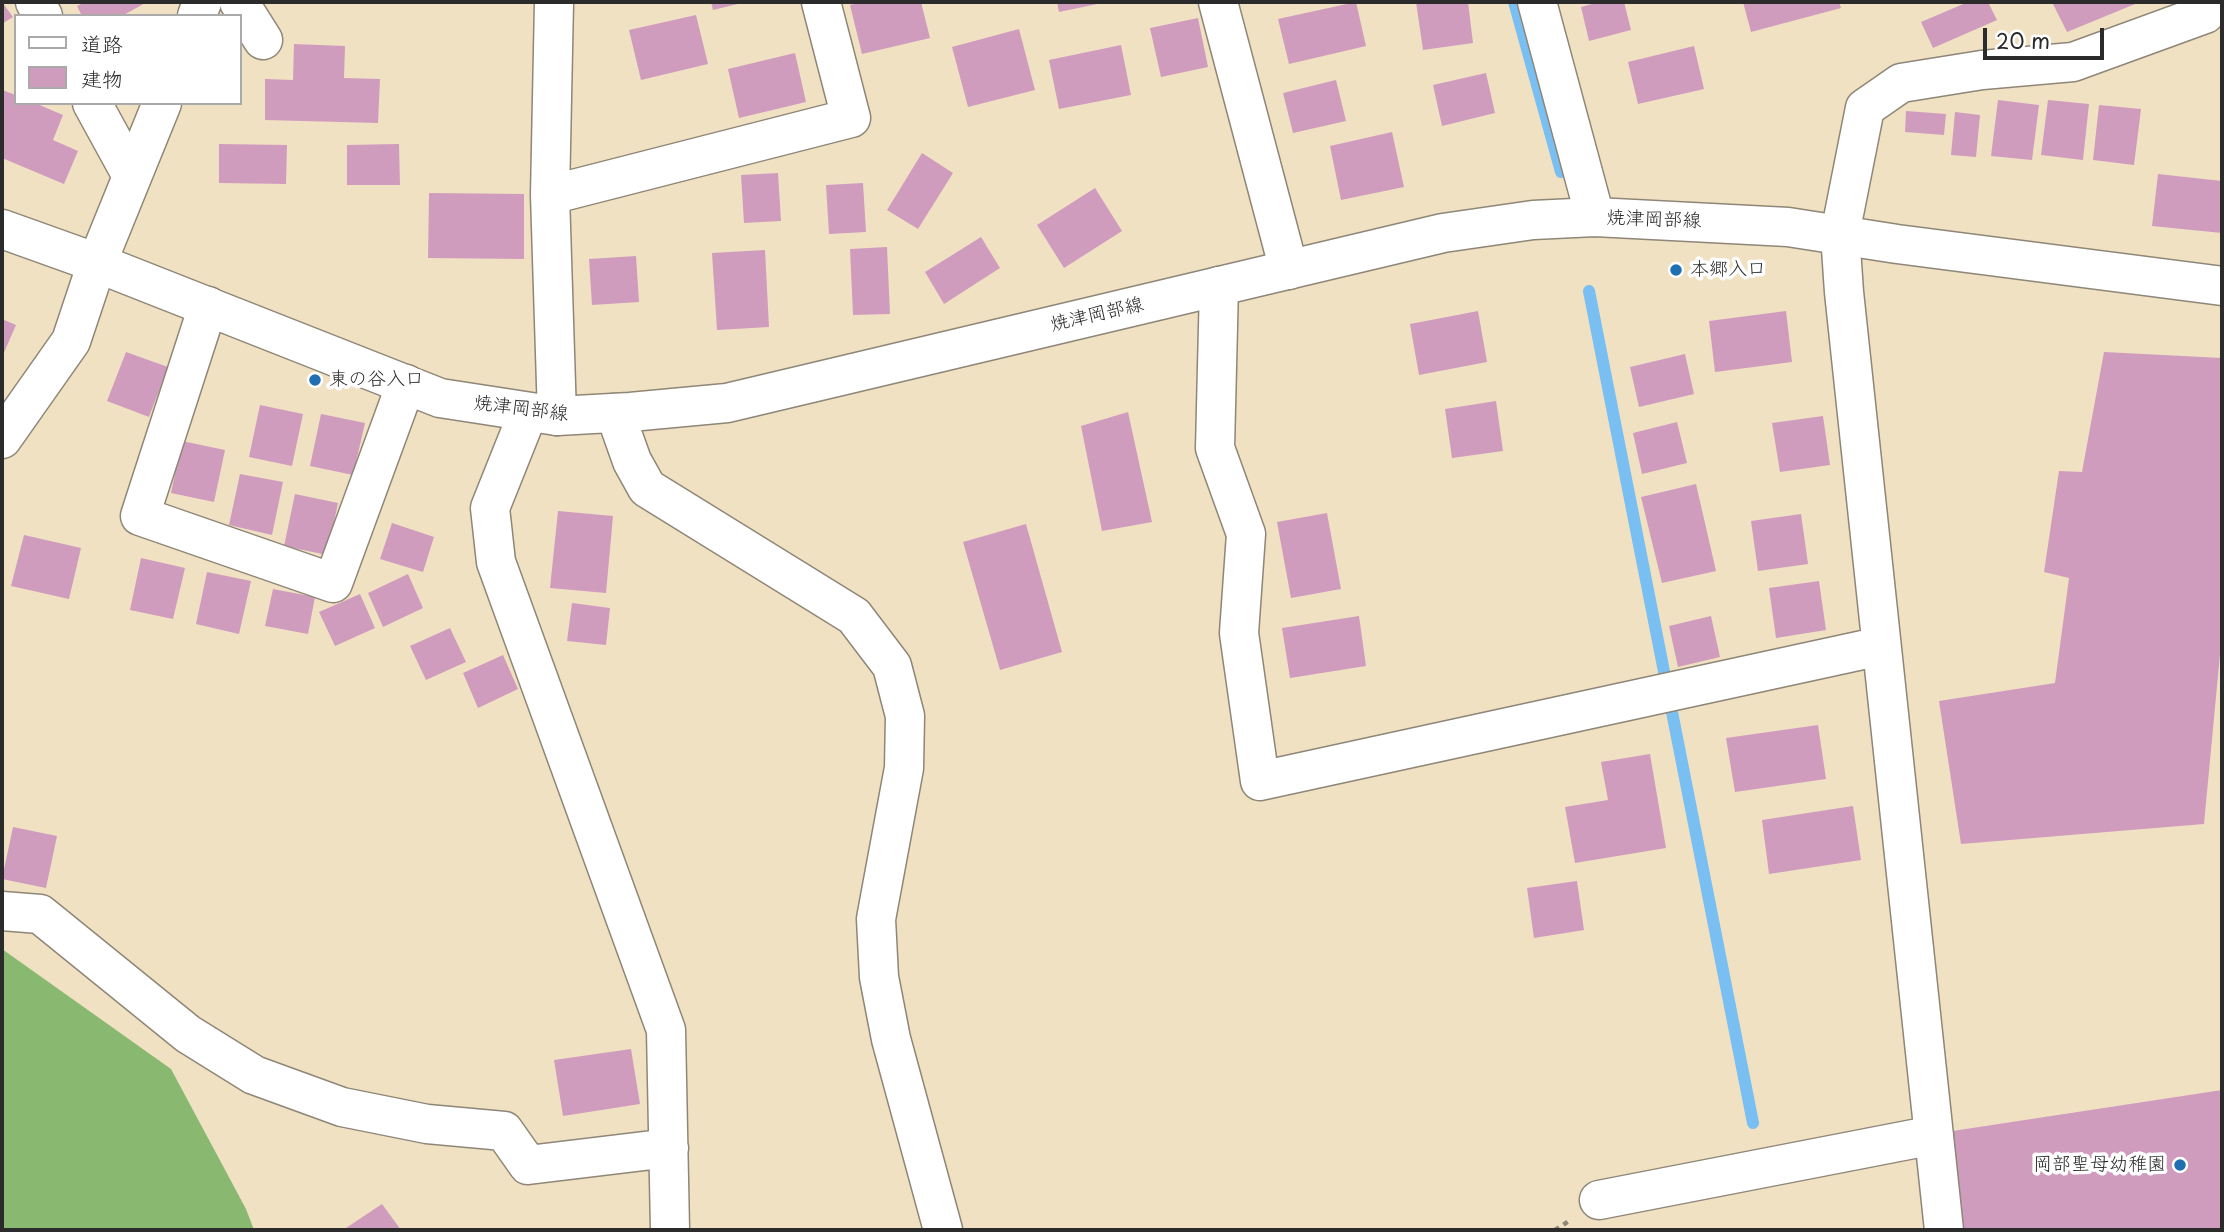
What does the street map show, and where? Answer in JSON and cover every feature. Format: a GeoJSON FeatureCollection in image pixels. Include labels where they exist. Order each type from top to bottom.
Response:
{"type":"FeatureCollection","features":[{"type":"Feature","properties":{"kind":"street"},"geometry":{"type":"LineString","coordinates":[[239,2],[263,40]]}},
{"type":"Feature","properties":{"kind":"street"},"geometry":{"type":"LineString","coordinates":[[554,2],[543,415],[490,508],[496,562],[666,1030],[670,1230]]}},
{"type":"Feature","properties":{"kind":"street"},"geometry":{"type":"LineString","coordinates":[[550,195],[851,118],[821,2]]}},
{"type":"Feature","properties":{"kind":"street"},"geometry":{"type":"LineString","coordinates":[[1218,2],[1289,270]]}},
{"type":"Feature","properties":{"kind":"street"},"geometry":{"type":"LineString","coordinates":[[1537,2],[1595,217]]}},
{"type":"Feature","properties":{"kind":"street"},"geometry":{"type":"LineString","coordinates":[[1944,1230],[1844,292],[1840,234],[1865,108],[1901,83],[1982,70],[2073,62],[2205,14],[2202,2]]}},
{"type":"Feature","properties":{"kind":"street"},"geometry":{"type":"LineString","coordinates":[[93,105],[132,176]]}},
{"type":"Feature","properties":{"kind":"street"},"geometry":{"type":"LineString","coordinates":[[2,439],[71,341],[97,263],[161,105]]}},
{"type":"Feature","properties":{"kind":"street","name":"焼津岡部線"},"geometry":{"type":"LineString","coordinates":[[2,229],[97,263],[440,398],[543,415],[615,413],[727,403],[1443,233],[1533,220],[1595,217],[1788,227],[1897,244],[2222,286]]}},
{"type":"Feature","properties":{"kind":"street"},"geometry":{"type":"LineString","coordinates":[[1219,286],[1214,448],[1246,534],[1239,633],[1261,781],[1881,646]]}},
{"type":"Feature","properties":{"kind":"street"},"geometry":{"type":"LineString","coordinates":[[208,306],[140,516],[333,583],[406,384]]}},
{"type":"Feature","properties":{"kind":"street"},"geometry":{"type":"LineString","coordinates":[[615,413],[632,461],[647,488],[854,616],[892,666],[905,716],[904,768],[876,919],[879,977],[891,1039],[943,1230]]}},
{"type":"Feature","properties":{"kind":"street"},"geometry":{"type":"LineString","coordinates":[[2,911],[40,914],[188,1034],[254,1075],[342,1107],[427,1124],[504,1131],[528,1165],[669,1149]]}},
{"type":"Feature","properties":{"kind":"street"},"geometry":{"type":"LineString","coordinates":[[1599,1200],[1934,1135]]}},
{"type":"Feature","properties":{"kind":"green space"},"geometry":{"type":"Polygon","coordinates":[[[2,949],[171,1069],[246,1209],[254,1230],[2,1230],[2,949]]]}},
{"type":"Feature","properties":{"kind":"building"},"geometry":{"type":"Polygon","coordinates":[[[2,2],[13,17],[2,24],[2,2]]]}},
{"type":"Feature","properties":{"kind":"building"},"geometry":{"type":"Polygon","coordinates":[[[85,2],[147,2],[126,14],[81,14],[77,6],[85,2]]]}},
{"type":"Feature","properties":{"kind":"building"},"geometry":{"type":"Polygon","coordinates":[[[711,2],[742,2],[742,3],[713,10],[711,2]]]}},
{"type":"Feature","properties":{"kind":"building"},"geometry":{"type":"Polygon","coordinates":[[[863,2],[921,2],[930,38],[862,54],[850,5],[863,2]]]}},
{"type":"Feature","properties":{"kind":"building"},"geometry":{"type":"Polygon","coordinates":[[[1057,2],[1102,2],[1102,3],[1059,12],[1057,2]]]}},
{"type":"Feature","properties":{"kind":"building"},"geometry":{"type":"Polygon","coordinates":[[[1356,2],[1366,46],[1289,64],[1278,19],[1356,2]]]}},
{"type":"Feature","properties":{"kind":"building"},"geometry":{"type":"Polygon","coordinates":[[[1416,2],[1468,2],[1473,43],[1423,50],[1416,2]]]}},
{"type":"Feature","properties":{"kind":"building"},"geometry":{"type":"Polygon","coordinates":[[[1599,2],[1624,2],[1631,30],[1589,41],[1581,7],[1599,2]]]}},
{"type":"Feature","properties":{"kind":"building"},"geometry":{"type":"Polygon","coordinates":[[[1743,2],[1839,2],[1841,8],[1751,32],[1743,2]]]}},
{"type":"Feature","properties":{"kind":"building"},"geometry":{"type":"Polygon","coordinates":[[[1968,2],[1988,2],[1997,20],[1933,48],[1921,22],[1968,2]]]}},
{"type":"Feature","properties":{"kind":"building"},"geometry":{"type":"Polygon","coordinates":[[[2052,2],[2140,2],[2067,32],[2052,2]]]}},
{"type":"Feature","properties":{"kind":"building"},"geometry":{"type":"Polygon","coordinates":[[[696,15],[708,64],[641,80],[629,30],[696,15]]]}},
{"type":"Feature","properties":{"kind":"building"},"geometry":{"type":"Polygon","coordinates":[[[1198,18],[1208,67],[1161,77],[1150,28],[1198,18]]]}},
{"type":"Feature","properties":{"kind":"building"},"geometry":{"type":"Polygon","coordinates":[[[1019,29],[1035,90],[968,107],[952,47],[1019,29]]]}},
{"type":"Feature","properties":{"kind":"building"},"geometry":{"type":"Polygon","coordinates":[[[294,44],[345,46],[344,78],[380,79],[378,123],[265,120],[265,79],[293,80],[294,44]]]}},
{"type":"Feature","properties":{"kind":"building"},"geometry":{"type":"Polygon","coordinates":[[[1121,45],[1131,95],[1059,109],[1049,60],[1121,45]]]}},
{"type":"Feature","properties":{"kind":"building"},"geometry":{"type":"Polygon","coordinates":[[[1694,46],[1704,89],[1638,104],[1628,62],[1694,46]]]}},
{"type":"Feature","properties":{"kind":"building"},"geometry":{"type":"Polygon","coordinates":[[[795,53],[806,102],[739,118],[728,69],[795,53]]]}},
{"type":"Feature","properties":{"kind":"building"},"geometry":{"type":"Polygon","coordinates":[[[1486,73],[1495,113],[1442,126],[1433,85],[1486,73]]]}},
{"type":"Feature","properties":{"kind":"building"},"geometry":{"type":"Polygon","coordinates":[[[1336,80],[1346,121],[1293,133],[1283,93],[1336,80]]]}},
{"type":"Feature","properties":{"kind":"building"},"geometry":{"type":"Polygon","coordinates":[[[2,90],[14,94],[14,105],[40,105],[63,115],[53,140],[78,151],[64,184],[2,158],[2,90]]]}},
{"type":"Feature","properties":{"kind":"building"},"geometry":{"type":"Polygon","coordinates":[[[1998,100],[2039,105],[2032,160],[1991,156],[1998,100]]]}},
{"type":"Feature","properties":{"kind":"building"},"geometry":{"type":"Polygon","coordinates":[[[2048,100],[2089,104],[2083,160],[2041,155],[2048,100]]]}},
{"type":"Feature","properties":{"kind":"building"},"geometry":{"type":"Polygon","coordinates":[[[2099,105],[2141,109],[2134,165],[2093,160],[2099,105]]]}},
{"type":"Feature","properties":{"kind":"building"},"geometry":{"type":"Polygon","coordinates":[[[1906,111],[1946,114],[1944,135],[1905,132],[1906,111]]]}},
{"type":"Feature","properties":{"kind":"building"},"geometry":{"type":"Polygon","coordinates":[[[1955,112],[1980,115],[1976,157],[1951,155],[1955,112]]]}},
{"type":"Feature","properties":{"kind":"building"},"geometry":{"type":"Polygon","coordinates":[[[1392,132],[1404,187],[1341,200],[1330,146],[1392,132]]]}},
{"type":"Feature","properties":{"kind":"building"},"geometry":{"type":"Polygon","coordinates":[[[219,144],[287,145],[286,184],[219,183],[219,144]]]}},
{"type":"Feature","properties":{"kind":"building"},"geometry":{"type":"Polygon","coordinates":[[[399,144],[400,185],[347,185],[347,145],[399,144]]]}},
{"type":"Feature","properties":{"kind":"building"},"geometry":{"type":"Polygon","coordinates":[[[922,153],[953,173],[918,229],[887,210],[922,153]]]}},
{"type":"Feature","properties":{"kind":"building"},"geometry":{"type":"Polygon","coordinates":[[[778,173],[781,221],[744,223],[741,175],[778,173]]]}},
{"type":"Feature","properties":{"kind":"building"},"geometry":{"type":"Polygon","coordinates":[[[2158,174],[2222,181],[2222,233],[2152,226],[2158,174]]]}},
{"type":"Feature","properties":{"kind":"building"},"geometry":{"type":"Polygon","coordinates":[[[863,183],[866,232],[829,234],[826,185],[863,183]]]}},
{"type":"Feature","properties":{"kind":"building"},"geometry":{"type":"Polygon","coordinates":[[[1095,188],[1122,231],[1064,268],[1037,225],[1095,188]]]}},
{"type":"Feature","properties":{"kind":"building"},"geometry":{"type":"Polygon","coordinates":[[[429,193],[524,194],[524,259],[428,258],[429,193]]]}},
{"type":"Feature","properties":{"kind":"building"},"geometry":{"type":"Polygon","coordinates":[[[981,237],[1000,268],[944,304],[925,272],[981,237]]]}},
{"type":"Feature","properties":{"kind":"building"},"geometry":{"type":"Polygon","coordinates":[[[887,247],[890,314],[853,315],[850,249],[887,247]]]}},
{"type":"Feature","properties":{"kind":"building"},"geometry":{"type":"Polygon","coordinates":[[[765,250],[769,327],[717,330],[712,253],[765,250]]]}},
{"type":"Feature","properties":{"kind":"building"},"geometry":{"type":"Polygon","coordinates":[[[636,256],[639,302],[592,305],[589,259],[636,256]]]}},
{"type":"Feature","properties":{"kind":"building"},"geometry":{"type":"Polygon","coordinates":[[[1478,311],[1487,362],[1419,375],[1410,324],[1478,311]]]}},
{"type":"Feature","properties":{"kind":"building"},"geometry":{"type":"Polygon","coordinates":[[[1786,311],[1792,362],[1715,372],[1709,321],[1786,311]]]}},
{"type":"Feature","properties":{"kind":"building"},"geometry":{"type":"Polygon","coordinates":[[[2,319],[16,325],[2,357],[2,319]]]}},
{"type":"Feature","properties":{"kind":"building"},"geometry":{"type":"Polygon","coordinates":[[[126,352],[168,367],[149,417],[107,401],[126,352]]]}},
{"type":"Feature","properties":{"kind":"building"},"geometry":{"type":"Polygon","coordinates":[[[2104,352],[2222,358],[2222,633],[2204,824],[1961,844],[1939,701],[2055,683],[2069,578],[2044,572],[2059,471],[2082,472],[2104,352]]]}},
{"type":"Feature","properties":{"kind":"building"},"geometry":{"type":"Polygon","coordinates":[[[1685,354],[1694,394],[1639,407],[1630,367],[1685,354]]]}},
{"type":"Feature","properties":{"kind":"building"},"geometry":{"type":"Polygon","coordinates":[[[1496,401],[1503,451],[1452,458],[1445,409],[1496,401]]]}},
{"type":"Feature","properties":{"kind":"building"},"geometry":{"type":"Polygon","coordinates":[[[260,405],[303,414],[292,466],[249,457],[260,405]]]}},
{"type":"Feature","properties":{"kind":"building"},"geometry":{"type":"Polygon","coordinates":[[[1128,412],[1152,522],[1102,531],[1081,426],[1128,412]]]}},
{"type":"Feature","properties":{"kind":"building"},"geometry":{"type":"Polygon","coordinates":[[[321,414],[365,423],[353,475],[310,466],[321,414]]]}},
{"type":"Feature","properties":{"kind":"building"},"geometry":{"type":"Polygon","coordinates":[[[1823,416],[1830,465],[1780,472],[1772,423],[1823,416]]]}},
{"type":"Feature","properties":{"kind":"building"},"geometry":{"type":"Polygon","coordinates":[[[1677,422],[1687,463],[1642,474],[1633,433],[1677,422]]]}},
{"type":"Feature","properties":{"kind":"building"},"geometry":{"type":"Polygon","coordinates":[[[182,441],[225,450],[214,502],[171,493],[182,441]]]}},
{"type":"Feature","properties":{"kind":"building"},"geometry":{"type":"Polygon","coordinates":[[[240,474],[283,482],[272,535],[229,525],[240,474]]]}},
{"type":"Feature","properties":{"kind":"building"},"geometry":{"type":"Polygon","coordinates":[[[1696,484],[1716,571],[1662,583],[1641,497],[1696,484]]]}},
{"type":"Feature","properties":{"kind":"building"},"geometry":{"type":"Polygon","coordinates":[[[295,494],[338,503],[327,555],[284,546],[295,494]]]}},
{"type":"Feature","properties":{"kind":"building"},"geometry":{"type":"Polygon","coordinates":[[[558,511],[613,516],[606,593],[550,588],[558,511]]]}},
{"type":"Feature","properties":{"kind":"building"},"geometry":{"type":"Polygon","coordinates":[[[1327,513],[1341,589],[1291,598],[1277,522],[1327,513]]]}},
{"type":"Feature","properties":{"kind":"building"},"geometry":{"type":"Polygon","coordinates":[[[1801,514],[1808,564],[1758,571],[1751,521],[1801,514]]]}},
{"type":"Feature","properties":{"kind":"building"},"geometry":{"type":"Polygon","coordinates":[[[392,523],[434,537],[423,572],[380,559],[392,523]]]}},
{"type":"Feature","properties":{"kind":"building"},"geometry":{"type":"Polygon","coordinates":[[[1026,524],[1062,652],[1000,670],[963,542],[1026,524]]]}},
{"type":"Feature","properties":{"kind":"building"},"geometry":{"type":"Polygon","coordinates":[[[24,535],[81,548],[69,599],[11,586],[24,535]]]}},
{"type":"Feature","properties":{"kind":"building"},"geometry":{"type":"Polygon","coordinates":[[[141,558],[185,568],[173,619],[130,610],[141,558]]]}},
{"type":"Feature","properties":{"kind":"building"},"geometry":{"type":"Polygon","coordinates":[[[207,572],[251,581],[239,634],[196,624],[207,572]]]}},
{"type":"Feature","properties":{"kind":"building"},"geometry":{"type":"Polygon","coordinates":[[[408,574],[423,608],[383,627],[368,593],[408,574]]]}},
{"type":"Feature","properties":{"kind":"building"},"geometry":{"type":"Polygon","coordinates":[[[1819,581],[1826,630],[1776,638],[1769,588],[1819,581]]]}},
{"type":"Feature","properties":{"kind":"building"},"geometry":{"type":"Polygon","coordinates":[[[273,589],[315,597],[308,634],[265,626],[273,589]]]}},
{"type":"Feature","properties":{"kind":"building"},"geometry":{"type":"Polygon","coordinates":[[[360,594],[375,628],[335,646],[319,612],[360,594]]]}},
{"type":"Feature","properties":{"kind":"building"},"geometry":{"type":"Polygon","coordinates":[[[572,603],[610,608],[606,645],[567,641],[572,603]]]}},
{"type":"Feature","properties":{"kind":"building"},"geometry":{"type":"Polygon","coordinates":[[[1359,616],[1366,666],[1290,678],[1282,628],[1359,616]]]}},
{"type":"Feature","properties":{"kind":"building"},"geometry":{"type":"Polygon","coordinates":[[[1711,616],[1720,657],[1678,667],[1669,626],[1711,616]]]}},
{"type":"Feature","properties":{"kind":"building"},"geometry":{"type":"Polygon","coordinates":[[[450,628],[466,662],[426,680],[410,646],[450,628]]]}},
{"type":"Feature","properties":{"kind":"building"},"geometry":{"type":"Polygon","coordinates":[[[503,655],[518,689],[478,708],[463,673],[503,655]]]}},
{"type":"Feature","properties":{"kind":"building"},"geometry":{"type":"Polygon","coordinates":[[[1818,725],[1826,779],[1735,792],[1726,738],[1818,725]]]}},
{"type":"Feature","properties":{"kind":"building"},"geometry":{"type":"Polygon","coordinates":[[[1650,754],[1666,848],[1575,863],[1565,807],[1608,800],[1601,762],[1650,754]]]}},
{"type":"Feature","properties":{"kind":"building"},"geometry":{"type":"Polygon","coordinates":[[[1853,806],[1861,860],[1769,874],[1762,820],[1853,806]]]}},
{"type":"Feature","properties":{"kind":"building"},"geometry":{"type":"Polygon","coordinates":[[[13,827],[57,836],[46,888],[2,879],[13,827]]]}},
{"type":"Feature","properties":{"kind":"building"},"geometry":{"type":"Polygon","coordinates":[[[1577,881],[1584,930],[1534,938],[1527,888],[1577,881]]]}},
{"type":"Feature","properties":{"kind":"building"},"geometry":{"type":"Polygon","coordinates":[[[631,1049],[640,1104],[563,1116],[554,1060],[631,1049]]]}},
{"type":"Feature","properties":{"kind":"building"},"geometry":{"type":"Polygon","coordinates":[[[2222,1090],[2222,1230],[1961,1230],[1946,1132],[2222,1090]]]}},
{"type":"Feature","properties":{"kind":"building"},"geometry":{"type":"Polygon","coordinates":[[[382,1204],[401,1230],[343,1230],[382,1204]]]}},
{"type":"Feature","properties":{"kind":"waterway"},"geometry":{"type":"LineString","coordinates":[[1514,2],[1561,172]]}},
{"type":"Feature","properties":{"kind":"waterway"},"geometry":{"type":"LineString","coordinates":[[1589,291],[1753,1123]]}},
{"type":"Feature","properties":{"kind":"place","name":"本郷入口"},"geometry":{"type":"Point","coordinates":[1676,270]}},
{"type":"Feature","properties":{"kind":"place","name":"東の谷入口"},"geometry":{"type":"Point","coordinates":[315,380]}},
{"type":"Feature","properties":{"kind":"place","name":"岡部聖母幼稚園"},"geometry":{"type":"Point","coordinates":[2180,1165]}}]}
